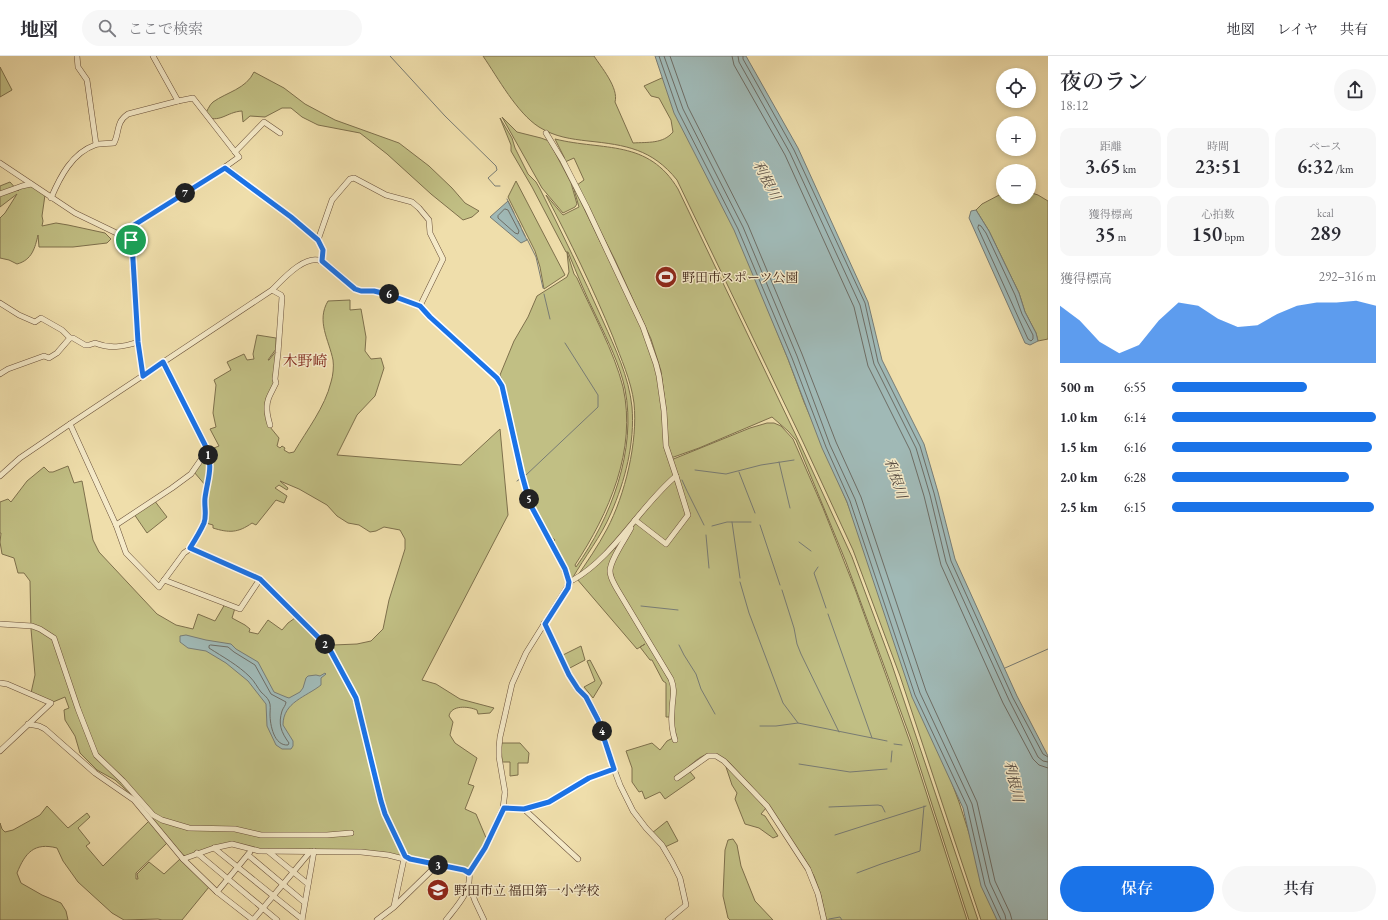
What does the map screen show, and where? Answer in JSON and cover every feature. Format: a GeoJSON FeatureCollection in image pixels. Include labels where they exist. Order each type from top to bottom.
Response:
{"type":"FeatureCollection","features":[{"type":"Feature","properties":{"kind":"street"},"geometry":{"type":"LineString","coordinates":[[76,56],[78,67],[87,80],[96,144]]}},
{"type":"Feature","properties":{"kind":"street"},"geometry":{"type":"LineString","coordinates":[[152,56],[178,101]]}},
{"type":"Feature","properties":{"kind":"street"},"geometry":{"type":"LineString","coordinates":[[51,198],[66,169],[84,150],[96,144],[114,144],[119,125],[123,118],[128,114],[178,101],[193,98],[239,157],[225,168],[131,227],[138,342],[143,376]]}},
{"type":"Feature","properties":{"kind":"street"},"geometry":{"type":"LineString","coordinates":[[235,152],[264,122],[280,133]]}},
{"type":"Feature","properties":{"kind":"street"},"geometry":{"type":"LineString","coordinates":[[546,133],[563,161],[591,215],[640,320],[659,376],[664,411],[666,446],[688,515],[666,544],[635,520]]}},
{"type":"Feature","properties":{"kind":"street"},"geometry":{"type":"LineString","coordinates":[[0,163],[75,213],[131,240]]}},
{"type":"Feature","properties":{"kind":"street"},"geometry":{"type":"LineString","coordinates":[[225,168],[291,217],[318,240],[323,250],[322,261]]}},
{"type":"Feature","properties":{"kind":"street"},"geometry":{"type":"LineString","coordinates":[[318,240],[332,200],[350,179],[354,178],[386,195],[412,202],[429,220],[430,233],[443,259],[420,306]]}},
{"type":"Feature","properties":{"kind":"street"},"geometry":{"type":"LineString","coordinates":[[0,194],[31,184]]}},
{"type":"Feature","properties":{"kind":"street"},"geometry":{"type":"LineString","coordinates":[[0,476],[20,458],[272,290],[291,272],[308,260],[315,259],[322,261],[355,289],[361,291],[380,292],[420,306],[430,317],[497,378],[502,386],[530,504],[571,581]]}},
{"type":"Feature","properties":{"kind":"street"},"geometry":{"type":"LineString","coordinates":[[270,425],[267,415],[267,404],[276,383],[274,379],[278,353],[282,297],[272,290]]}},
{"type":"Feature","properties":{"kind":"street"},"geometry":{"type":"LineString","coordinates":[[0,303],[19,315],[35,322],[41,318],[62,330],[70,338],[73,338],[85,345],[95,343],[104,347],[112,347],[124,346],[138,342]]}},
{"type":"Feature","properties":{"kind":"street"},"geometry":{"type":"LineString","coordinates":[[0,374],[44,356],[49,358],[57,353],[70,338]]}},
{"type":"Feature","properties":{"kind":"street"},"geometry":{"type":"LineString","coordinates":[[70,424],[116,525],[126,553],[159,587],[184,553],[190,548],[204,522],[205,498],[210,478],[210,459],[207,451],[163,362]]}},
{"type":"Feature","properties":{"kind":"street"},"geometry":{"type":"LineString","coordinates":[[116,525],[191,474],[207,451]]}},
{"type":"Feature","properties":{"kind":"street"},"geometry":{"type":"LineString","coordinates":[[571,581],[590,568],[612,546],[658,493],[676,476]]}},
{"type":"Feature","properties":{"kind":"street"},"geometry":{"type":"LineString","coordinates":[[635,520],[612,563],[610,571],[611,577],[671,679],[674,692],[671,716],[672,730],[675,740]]}},
{"type":"Feature","properties":{"kind":"street"},"geometry":{"type":"LineString","coordinates":[[612,546],[618,548],[619,551]]}},
{"type":"Feature","properties":{"kind":"street"},"geometry":{"type":"LineString","coordinates":[[190,548],[260,579],[329,648],[343,672],[356,698],[385,814],[405,858],[394,907]]}},
{"type":"Feature","properties":{"kind":"street"},"geometry":{"type":"LineString","coordinates":[[467,872],[485,848],[504,808],[505,792],[499,757],[499,747],[501,730],[512,684],[526,653],[544,623],[568,588],[571,581],[578,574]]}},
{"type":"Feature","properties":{"kind":"street"},"geometry":{"type":"LineString","coordinates":[[164,580],[240,609],[260,579]]}},
{"type":"Feature","properties":{"kind":"street"},"geometry":{"type":"LineString","coordinates":[[544,623],[569,675],[578,689],[586,697],[598,720],[620,785],[633,811],[662,845],[680,878],[686,905],[668,920]]}},
{"type":"Feature","properties":{"kind":"street"},"geometry":{"type":"LineString","coordinates":[[0,624],[32,626],[54,638],[78,709],[96,755],[123,781],[153,815],[162,820],[189,828],[235,829],[261,834],[351,833]]}},
{"type":"Feature","properties":{"kind":"street"},"geometry":{"type":"LineString","coordinates":[[0,683],[7,684],[52,703],[0,751]]}},
{"type":"Feature","properties":{"kind":"street"},"geometry":{"type":"LineString","coordinates":[[28,724],[45,729],[95,773],[134,800],[183,859],[217,892],[253,920],[312,852]]}},
{"type":"Feature","properties":{"kind":"street"},"geometry":{"type":"LineString","coordinates":[[677,778],[708,756],[719,758],[728,764],[767,806],[808,869],[818,894],[824,920]]}},
{"type":"Feature","properties":{"kind":"street"},"geometry":{"type":"LineString","coordinates":[[504,808],[524,809],[549,802],[589,778],[614,769]]}},
{"type":"Feature","properties":{"kind":"street"},"geometry":{"type":"LineString","coordinates":[[524,809],[578,859]]}},
{"type":"Feature","properties":{"kind":"street"},"geometry":{"type":"LineString","coordinates":[[183,859],[197,853],[232,844],[252,850],[269,852],[361,852],[388,855],[467,872]]}},
{"type":"Feature","properties":{"kind":"street"},"geometry":{"type":"LineString","coordinates":[[214,848],[302,920]]}},
{"type":"Feature","properties":{"kind":"street"},"geometry":{"type":"LineString","coordinates":[[217,892],[252,850]]}},
{"type":"Feature","properties":{"kind":"street"},"geometry":{"type":"LineString","coordinates":[[269,852],[308,884]]}},
{"type":"Feature","properties":{"kind":"street"},"geometry":{"type":"LineString","coordinates":[[302,920],[312,852]]}},
{"type":"Feature","properties":{"kind":"street"},"geometry":{"type":"LineString","coordinates":[[197,853],[277,920]]}},
{"type":"Feature","properties":{"kind":"street"},"geometry":{"type":"LineString","coordinates":[[248,855],[304,902]]}},
{"type":"Feature","properties":{"kind":"street"},"geometry":{"type":"LineString","coordinates":[[377,920],[394,907],[437,865]]}},
{"type":"Feature","properties":{"kind":"street"},"geometry":{"type":"LineString","coordinates":[[446,920],[458,905],[469,884],[470,878],[467,872]]}},
{"type":"Feature","properties":{"kind":"street"},"geometry":{"type":"LineString","coordinates":[[469,884],[484,920]]}},
{"type":"Feature","properties":{"kind":"shaded area"},"geometry":{"type":"Polygon","coordinates":[[[483,56],[594,56],[612,84],[616,96],[615,102],[633,143],[665,139],[673,132],[671,120],[659,98],[651,96],[644,86],[664,77],[709,165],[804,402],[847,502],[959,802],[997,920],[981,920],[900,676],[853,550],[803,442],[677,180],[658,161],[637,150],[614,144],[563,137],[539,127],[523,113],[483,56]]]}},
{"type":"Feature","properties":{"kind":"shaded area"},"geometry":{"type":"Polygon","coordinates":[[[0,67],[12,90],[0,97],[0,67]]]}},
{"type":"Feature","properties":{"kind":"shaded area"},"geometry":{"type":"Polygon","coordinates":[[[254,72],[284,88],[305,104],[335,120],[399,143],[429,166],[465,203],[479,211],[472,217],[463,220],[431,194],[387,154],[360,133],[318,125],[302,117],[291,108],[282,108],[265,117],[250,116],[243,122],[242,111],[214,119],[204,116],[213,102],[236,90],[251,78],[254,72]]]}},
{"type":"Feature","properties":{"kind":"shaded area"},"geometry":{"type":"Polygon","coordinates":[[[502,117],[517,132],[549,141],[571,183],[577,204],[575,207],[563,213],[542,188],[502,117]]]}},
{"type":"Feature","properties":{"kind":"shaded area"},"geometry":{"type":"Polygon","coordinates":[[[500,118],[512,138],[515,148],[528,174],[536,182],[540,189],[617,352],[628,385],[632,407],[632,434],[628,462],[621,488],[603,530],[572,579],[570,578],[566,566],[553,542],[555,540],[550,536],[545,528],[531,500],[505,387],[500,375],[514,341],[528,317],[537,296],[567,277],[569,272],[567,252],[511,151],[511,145],[500,118]],[[567,252],[574,274],[596,318],[619,373],[623,387],[626,411],[626,434],[623,457],[617,480],[599,524],[575,565],[576,567],[589,548],[600,527],[618,482],[624,459],[628,412],[625,389],[617,362],[567,252]]]}},
{"type":"Feature","properties":{"kind":"shaded area","name":"野田市スポーツ公園"},"geometry":{"type":"Polygon","coordinates":[[[555,139],[573,143],[608,147],[639,154],[653,162],[666,173],[678,189],[801,446],[852,557],[891,662],[978,920],[969,920],[912,742],[846,562],[796,440],[772,417],[699,448],[671,458],[668,450],[666,411],[661,371],[651,339],[615,260],[577,185],[584,180],[574,158],[565,162],[555,139]]]}},
{"type":"Feature","properties":{"kind":"shaded area"},"geometry":{"type":"Polygon","coordinates":[[[516,181],[565,275],[544,289],[535,251],[508,197],[516,181]]]}},
{"type":"Feature","properties":{"kind":"shaded area"},"geometry":{"type":"Polygon","coordinates":[[[10,182],[18,191],[21,187],[31,186],[45,195],[42,226],[56,223],[68,225],[105,233],[111,239],[107,243],[73,247],[39,247],[38,235],[32,253],[26,260],[17,264],[0,258],[0,218],[17,194],[0,207],[0,186],[10,182]]]}},
{"type":"Feature","properties":{"kind":"shaded area"},"geometry":{"type":"Polygon","coordinates":[[[573,186],[642,327],[659,375],[664,439],[674,475],[604,553],[576,578],[604,535],[625,484],[632,451],[635,418],[631,386],[613,337],[581,265],[546,195],[563,215],[579,207],[573,186]]]}},
{"type":"Feature","properties":{"kind":"shaded area"},"geometry":{"type":"Polygon","coordinates":[[[1036,194],[1048,201],[1048,339],[1038,341],[1036,333],[1025,312],[1019,293],[989,231],[976,210],[982,204],[996,197],[996,204],[1036,204],[1036,194]]]}},
{"type":"Feature","properties":{"kind":"shaded area"},"geometry":{"type":"Polygon","coordinates":[[[350,300],[350,310],[361,309],[366,337],[365,351],[371,359],[381,358],[384,368],[375,396],[357,415],[337,455],[461,465],[500,429],[508,515],[422,680],[436,684],[460,699],[494,708],[490,713],[478,714],[477,710],[460,707],[450,712],[449,716],[453,722],[450,735],[455,743],[477,758],[468,784],[474,786],[465,809],[476,814],[487,840],[471,868],[466,869],[414,859],[406,855],[386,811],[360,708],[330,647],[333,645],[357,644],[371,641],[383,629],[389,600],[405,549],[405,539],[400,530],[384,527],[370,532],[359,525],[348,523],[337,516],[327,505],[299,489],[280,481],[288,488],[287,490],[279,485],[275,488],[287,496],[284,503],[276,500],[256,525],[252,523],[242,529],[224,531],[213,528],[213,525],[206,523],[207,503],[211,479],[209,450],[219,446],[210,429],[216,427],[213,413],[216,385],[214,380],[231,370],[227,362],[244,354],[247,360],[254,359],[253,354],[257,335],[276,338],[276,349],[268,360],[277,350],[274,383],[268,397],[270,427],[279,438],[277,446],[280,448],[282,446],[285,448],[284,450],[289,453],[294,452],[325,400],[332,377],[333,360],[323,323],[325,308],[328,301],[350,300]]]}},
{"type":"Feature","properties":{"kind":"shaded area"},"geometry":{"type":"Polygon","coordinates":[[[767,423],[774,423],[781,426],[793,439],[823,508],[855,589],[911,745],[967,920],[826,920],[820,892],[814,876],[805,860],[765,801],[728,761],[721,758],[706,755],[696,760],[687,768],[695,778],[665,799],[660,792],[645,799],[642,791],[639,792],[632,782],[632,768],[626,751],[652,743],[660,750],[667,741],[675,737],[673,729],[675,692],[613,580],[612,566],[635,522],[666,545],[689,515],[671,460],[750,428],[767,423]]]}},
{"type":"Feature","properties":{"kind":"shaded area"},"geometry":{"type":"Polygon","coordinates":[[[206,453],[208,468],[206,486],[194,472],[206,453]]]}},
{"type":"Feature","properties":{"kind":"shaded area"},"geometry":{"type":"Polygon","coordinates":[[[68,466],[74,483],[82,481],[93,540],[99,552],[157,614],[176,625],[193,629],[198,614],[215,621],[225,604],[235,608],[232,618],[250,629],[249,632],[258,634],[268,620],[282,630],[295,618],[324,646],[339,668],[354,704],[360,723],[378,801],[402,857],[374,852],[260,850],[232,843],[186,856],[183,855],[123,787],[115,780],[97,770],[80,753],[75,736],[65,720],[64,710],[69,708],[65,697],[53,702],[31,693],[35,675],[31,629],[30,581],[24,573],[18,573],[14,558],[2,554],[0,542],[0,502],[8,499],[11,502],[27,481],[44,467],[49,472],[53,472],[68,466]]]}},
{"type":"Feature","properties":{"kind":"shaded area"},"geometry":{"type":"Polygon","coordinates":[[[674,478],[687,513],[666,542],[637,519],[674,478]]]}},
{"type":"Feature","properties":{"kind":"shaded area"},"geometry":{"type":"Polygon","coordinates":[[[154,500],[167,517],[147,533],[134,514],[154,500]]]}},
{"type":"Feature","properties":{"kind":"shaded area"},"geometry":{"type":"Polygon","coordinates":[[[613,547],[617,549],[609,570],[672,686],[670,717],[666,717],[666,683],[663,681],[652,660],[650,660],[640,647],[637,649],[577,579],[613,547]]]}},
{"type":"Feature","properties":{"kind":"shaded area"},"geometry":{"type":"Polygon","coordinates":[[[581,646],[585,660],[568,669],[561,656],[581,646]]]}},
{"type":"Feature","properties":{"kind":"shaded area"},"geometry":{"type":"Polygon","coordinates":[[[590,660],[602,683],[593,698],[584,687],[595,681],[587,661],[590,660]]]}},
{"type":"Feature","properties":{"kind":"shaded area"},"geometry":{"type":"Polygon","coordinates":[[[501,743],[520,743],[529,753],[528,763],[518,763],[518,775],[510,776],[510,762],[502,762],[501,743]]]}},
{"type":"Feature","properties":{"kind":"shaded area"},"geometry":{"type":"Polygon","coordinates":[[[725,764],[766,808],[761,814],[765,816],[778,836],[773,838],[759,828],[745,824],[735,799],[737,793],[732,785],[725,764]]]}},
{"type":"Feature","properties":{"kind":"shaded area"},"geometry":{"type":"Polygon","coordinates":[[[47,806],[68,828],[87,813],[90,817],[78,828],[90,843],[86,846],[103,866],[149,821],[167,843],[136,873],[136,879],[138,879],[137,874],[149,862],[164,874],[180,859],[209,887],[182,920],[124,920],[112,913],[78,882],[63,861],[57,848],[42,847],[36,848],[27,855],[17,873],[21,883],[42,895],[61,903],[66,911],[68,920],[0,920],[0,823],[5,832],[13,830],[40,815],[47,806]]]}},
{"type":"Feature","properties":{"kind":"shaded area"},"geometry":{"type":"Polygon","coordinates":[[[667,821],[678,841],[665,847],[652,833],[667,821]]]}},
{"type":"Feature","properties":{"kind":"shaded area"},"geometry":{"type":"Polygon","coordinates":[[[733,839],[737,845],[741,866],[755,901],[773,920],[730,920],[728,918],[723,896],[725,850],[728,840],[733,839]]]}},
{"type":"Feature","properties":{"kind":"water","name":"利根川"},"geometry":{"type":"Polygon","coordinates":[[[655,56],[746,56],[798,148],[868,302],[882,360],[924,444],[955,559],[1017,696],[1048,756],[1048,920],[997,920],[981,886],[963,808],[912,697],[847,502],[822,448],[788,359],[734,230],[674,113],[655,56]]]}},
{"type":"Feature","properties":{"kind":"water"},"geometry":{"type":"Polygon","coordinates":[[[508,201],[527,240],[521,243],[490,217],[508,201]]]}},
{"type":"Feature","properties":{"kind":"water"},"geometry":{"type":"Polygon","coordinates":[[[976,210],[989,231],[1019,293],[1025,312],[1036,333],[1038,341],[1030,345],[1025,343],[969,218],[971,211],[976,210]]]}},
{"type":"Feature","properties":{"kind":"water"},"geometry":{"type":"Polygon","coordinates":[[[186,635],[231,644],[236,649],[258,662],[274,692],[289,698],[300,692],[308,676],[320,676],[325,673],[326,674],[321,678],[321,685],[291,705],[284,717],[283,725],[293,741],[293,746],[291,749],[282,749],[276,745],[267,726],[266,704],[248,681],[226,663],[206,651],[188,648],[180,642],[180,636],[186,635]]]}},
{"type":"Feature","properties":{"kind":"waterway"},"geometry":{"type":"LineString","coordinates":[[390,56],[445,116],[496,166],[497,170],[488,178],[495,186],[500,186]]}},
{"type":"Feature","properties":{"kind":"waterway"},"geometry":{"type":"LineString","coordinates":[[507,199],[514,213]]}},
{"type":"Feature","properties":{"kind":"waterway"},"geometry":{"type":"LineString","coordinates":[[518,221],[521,227]]}},
{"type":"Feature","properties":{"kind":"waterway"},"geometry":{"type":"LineString","coordinates":[[522,230],[525,236]]}},
{"type":"Feature","properties":{"kind":"waterway"},"geometry":{"type":"LineString","coordinates":[[527,239],[536,257],[543,288]]}},
{"type":"Feature","properties":{"kind":"waterway"},"geometry":{"type":"LineString","coordinates":[[544,294],[550,319]]}},
{"type":"Feature","properties":{"kind":"waterway"},"geometry":{"type":"LineString","coordinates":[[525,476],[598,407],[598,395],[565,343]]}},
{"type":"Feature","properties":{"kind":"waterway"},"geometry":{"type":"LineString","coordinates":[[695,470],[726,474],[761,465],[794,460]]}},
{"type":"Feature","properties":{"kind":"waterway"},"geometry":{"type":"LineString","coordinates":[[779,462],[790,508]]}},
{"type":"Feature","properties":{"kind":"waterway"},"geometry":{"type":"LineString","coordinates":[[739,472],[755,513]]}},
{"type":"Feature","properties":{"kind":"waterway"},"geometry":{"type":"LineString","coordinates":[[682,480],[704,525]]}},
{"type":"Feature","properties":{"kind":"waterway"},"geometry":{"type":"LineString","coordinates":[[712,526],[727,522],[751,522]]}},
{"type":"Feature","properties":{"kind":"waterway"},"geometry":{"type":"LineString","coordinates":[[732,522],[740,578]]}},
{"type":"Feature","properties":{"kind":"waterway"},"geometry":{"type":"LineString","coordinates":[[760,525],[780,585]]}},
{"type":"Feature","properties":{"kind":"waterway"},"geometry":{"type":"LineString","coordinates":[[706,535],[709,568]]}},
{"type":"Feature","properties":{"kind":"waterway"},"geometry":{"type":"LineString","coordinates":[[799,542],[811,551]]}},
{"type":"Feature","properties":{"kind":"waterway"},"geometry":{"type":"LineString","coordinates":[[818,567],[814,573],[826,608]]}},
{"type":"Feature","properties":{"kind":"waterway"},"geometry":{"type":"LineString","coordinates":[[740,582],[749,613],[783,703],[798,723]]}},
{"type":"Feature","properties":{"kind":"waterway"},"geometry":{"type":"LineString","coordinates":[[782,590],[801,654],[839,732]]}},
{"type":"Feature","properties":{"kind":"waterway"},"geometry":{"type":"LineString","coordinates":[[641,606],[678,610]]}},
{"type":"Feature","properties":{"kind":"waterway"},"geometry":{"type":"LineString","coordinates":[[828,614],[872,738]]}},
{"type":"Feature","properties":{"kind":"waterway"},"geometry":{"type":"LineString","coordinates":[[679,645],[696,674],[701,689],[715,714]]}},
{"type":"Feature","properties":{"kind":"waterway"},"geometry":{"type":"LineString","coordinates":[[1005,668],[1048,649]]}},
{"type":"Feature","properties":{"kind":"waterway"},"geometry":{"type":"LineString","coordinates":[[760,726],[776,726],[798,723],[887,741]]}},
{"type":"Feature","properties":{"kind":"waterway"},"geometry":{"type":"LineString","coordinates":[[894,744],[902,745]]}},
{"type":"Feature","properties":{"kind":"waterway"},"geometry":{"type":"LineString","coordinates":[[891,762],[892,751]]}},
{"type":"Feature","properties":{"kind":"waterway"},"geometry":{"type":"LineString","coordinates":[[799,764],[850,772],[887,769]]}},
{"type":"Feature","properties":{"kind":"waterway"},"geometry":{"type":"LineString","coordinates":[[829,807],[878,805],[882,806],[885,812]]}},
{"type":"Feature","properties":{"kind":"waterway"},"geometry":{"type":"LineString","coordinates":[[857,873],[920,851],[924,806]]}},
{"type":"Feature","properties":{"kind":"waterway"},"geometry":{"type":"LineString","coordinates":[[835,835],[926,806]]}},
{"type":"Feature","properties":{"kind":"waterway"},"geometry":{"type":"LineString","coordinates":[[829,919],[840,917],[842,920]]}},
{"type":"Feature","properties":{"kind":"place","name":"野田市スポーツ公園"},"geometry":{"type":"Point","coordinates":[666,277]}},
{"type":"Feature","properties":{"kind":"place","name":"野田市立 福田第一小学校"},"geometry":{"type":"Point","coordinates":[438,890]}},
{"type":"Feature","properties":{"kind":"district","name":"木野崎"},"geometry":{"type":"Point","coordinates":[305,361]}},
{"type":"Feature","properties":{"kind":"route"},"geometry":{"type":"LineString","coordinates":[[225,168],[291,217],[318,240],[323,250],[322,261],[355,289],[361,291],[380,292],[420,306],[430,317],[497,378],[502,386],[530,504],[565,569],[569,582],[568,588],[544,623],[569,675],[592,706],[614,769],[589,778],[549,802],[524,809],[504,808],[481,856],[469,873],[464,870],[410,859],[405,856],[385,814],[356,698],[329,648],[260,579],[190,548],[204,522],[205,498],[210,478],[210,459],[205,445],[163,362],[143,376],[138,342],[131,240],[131,227],[225,168]]}}]}
